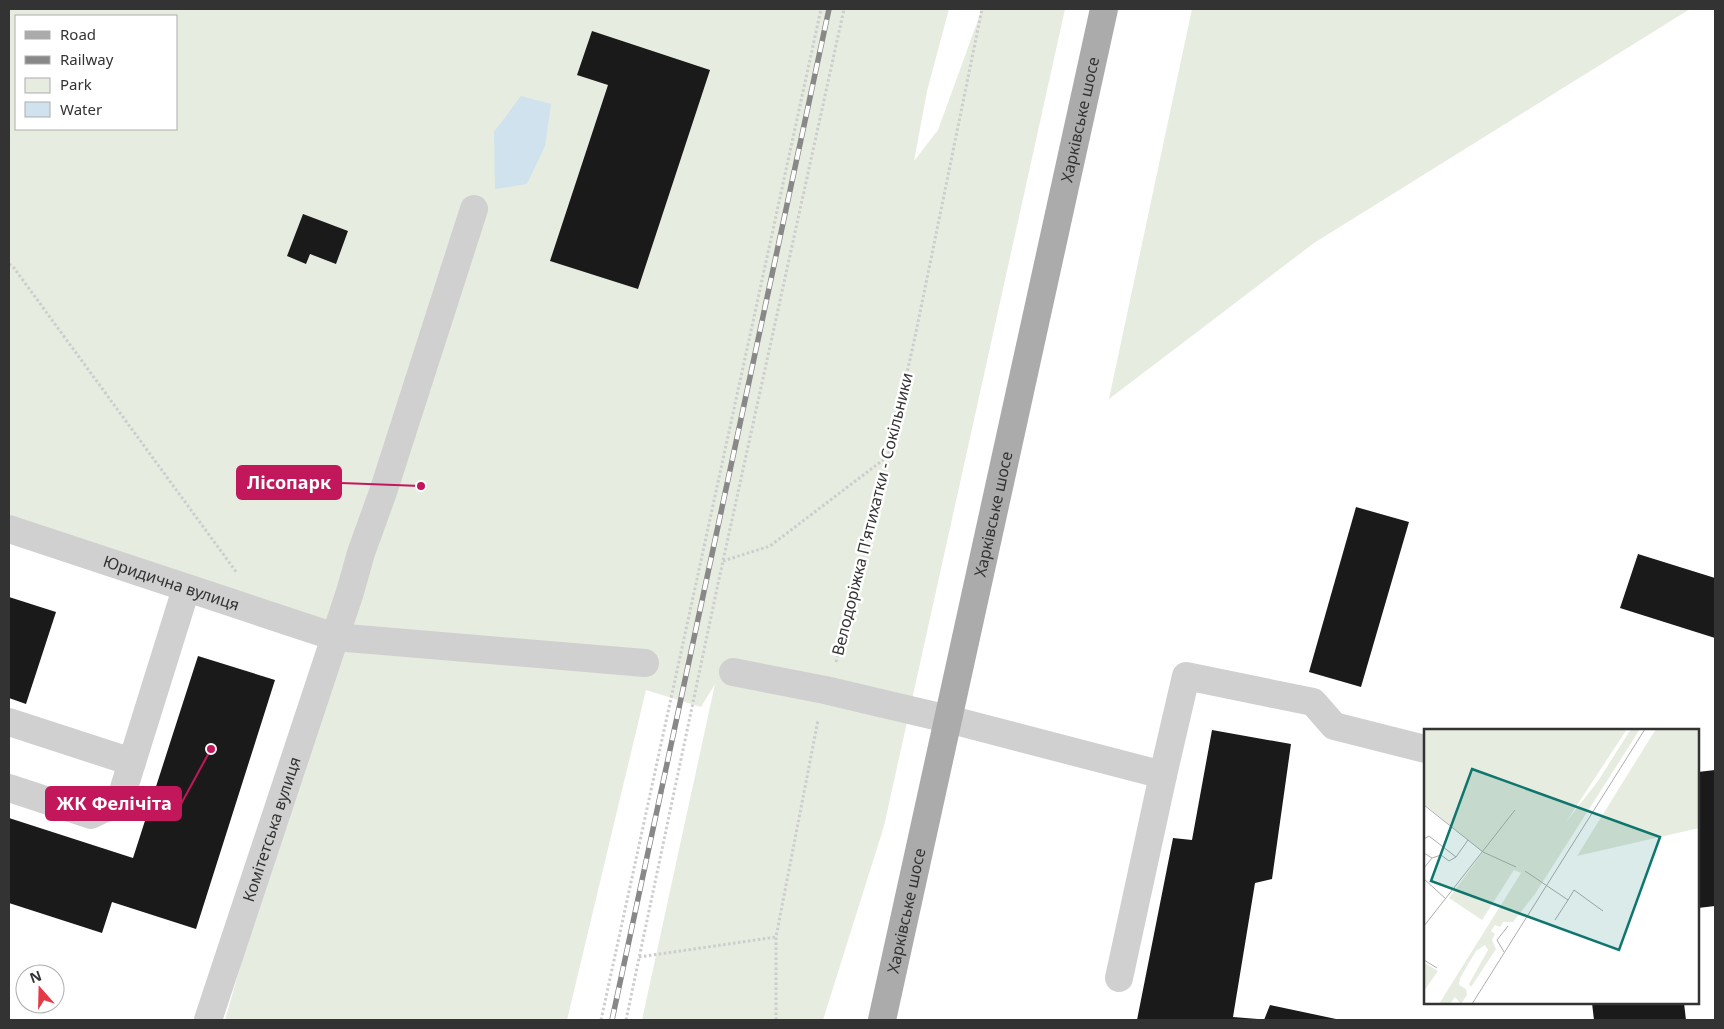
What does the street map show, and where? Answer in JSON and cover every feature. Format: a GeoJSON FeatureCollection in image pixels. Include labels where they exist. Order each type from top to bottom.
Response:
{"type":"FeatureCollection","features":[{"type":"Feature","properties":{"kind":"main road","name":"Харківське шосе"},"geometry":{"type":"LineString","coordinates":[[882,1020],[1104,9]]}},
{"type":"Feature","properties":{"kind":"street","name":"Комітетська вулиця"},"geometry":{"type":"LineString","coordinates":[[208,1020],[474,209]]}},
{"type":"Feature","properties":{"kind":"street","name":"Юридична вулиця"},"geometry":{"type":"LineString","coordinates":[[9,529],[335,637],[645,663]]}},
{"type":"Feature","properties":{"kind":"street"},"geometry":{"type":"LineString","coordinates":[[9,788],[92,815],[120,801],[186,589]]}},
{"type":"Feature","properties":{"kind":"street"},"geometry":{"type":"LineString","coordinates":[[733,672],[825,690],[948,719],[1163,775]]}},
{"type":"Feature","properties":{"kind":"street"},"geometry":{"type":"LineString","coordinates":[[1119,978],[1186,676],[1313,702],[1334,726],[1424,749]]}},
{"type":"Feature","properties":{"kind":"street"},"geometry":{"type":"LineString","coordinates":[[9,722],[132,762]]}},
{"type":"Feature","properties":{"kind":"path"},"geometry":{"type":"LineString","coordinates":[[601,1020],[821,9]]}},
{"type":"Feature","properties":{"kind":"path"},"geometry":{"type":"LineString","coordinates":[[626,1020],[723,561],[844,9]]}},
{"type":"Feature","properties":{"kind":"path","name":"Велодоріжка П'ятихатки - Сокільники"},"geometry":{"type":"LineString","coordinates":[[776,1020],[776,937],[814,737],[825,690],[835,665],[888,457],[915,337],[982,9]]}},
{"type":"Feature","properties":{"kind":"path"},"geometry":{"type":"LineString","coordinates":[[9,264],[14,268],[235,568],[239,577]]}},
{"type":"Feature","properties":{"kind":"path"},"geometry":{"type":"LineString","coordinates":[[723,561],[770,546],[888,457]]}},
{"type":"Feature","properties":{"kind":"path"},"geometry":{"type":"LineString","coordinates":[[639,957],[776,937]]}},
{"type":"Feature","properties":{"kind":"green space"},"geometry":{"type":"Polygon","coordinates":[[[9,9],[949,9],[927,91],[914,161],[938,130],[982,9],[1065,9],[884,826],[823,1020],[642,1020],[715,684],[701,707],[646,690],[567,1020],[225,1020],[335,637],[9,525],[9,9]]]}},
{"type":"Feature","properties":{"kind":"green space"},"geometry":{"type":"Polygon","coordinates":[[[1192,9],[1690,9],[1314,243],[1109,399],[1192,9]]]}},
{"type":"Feature","properties":{"kind":"water"},"geometry":{"type":"Polygon","coordinates":[[[521,96],[551,104],[545,146],[527,184],[495,189],[494,132],[521,96]]]}},
{"type":"Feature","properties":{"kind":"building"},"geometry":{"type":"Polygon","coordinates":[[[592,31],[710,70],[638,289],[550,261],[608,85],[577,75],[592,31]]]}},
{"type":"Feature","properties":{"kind":"building"},"geometry":{"type":"Polygon","coordinates":[[[303,214],[348,231],[336,264],[310,254],[306,264],[287,256],[303,214]]]}},
{"type":"Feature","properties":{"kind":"building"},"geometry":{"type":"Polygon","coordinates":[[[1356,507],[1409,522],[1361,687],[1309,672],[1356,507]]]}},
{"type":"Feature","properties":{"kind":"building"},"geometry":{"type":"Polygon","coordinates":[[[1638,554],[1715,578],[1715,638],[1620,608],[1638,554]]]}},
{"type":"Feature","properties":{"kind":"building"},"geometry":{"type":"Polygon","coordinates":[[[9,597],[56,612],[26,704],[9,698],[9,597]]]}},
{"type":"Feature","properties":{"kind":"building"},"geometry":{"type":"Polygon","coordinates":[[[198,656],[275,680],[196,929],[112,902],[102,933],[9,903],[9,818],[133,858],[198,656]]]}},
{"type":"Feature","properties":{"kind":"building"},"geometry":{"type":"Polygon","coordinates":[[[1212,730],[1291,744],[1272,879],[1255,883],[1233,1017],[1258,1020],[1137,1020],[1173,838],[1192,840],[1212,730]]]}},
{"type":"Feature","properties":{"kind":"building"},"geometry":{"type":"Polygon","coordinates":[[[1715,770],[1715,906],[1699,908],[1699,772],[1715,770]]]}},
{"type":"Feature","properties":{"kind":"building"},"geometry":{"type":"Polygon","coordinates":[[[1592,1004],[1684,1004],[1686,1020],[1594,1020],[1592,1004]]]}},
{"type":"Feature","properties":{"kind":"building"},"geometry":{"type":"Polygon","coordinates":[[[1270,1005],[1336,1019],[1336,1020],[1264,1020],[1270,1005]]]}},
{"type":"Feature","properties":{"kind":"railway"},"geometry":{"type":"LineString","coordinates":[[612,1020],[829,9]]}},
{"type":"Feature","properties":{"kind":"place","name":"Лісопарк"},"geometry":{"type":"Point","coordinates":[421,486]}},
{"type":"Feature","properties":{"kind":"place","name":"ЖК Фелічіта"},"geometry":{"type":"Point","coordinates":[211,749]}}]}
